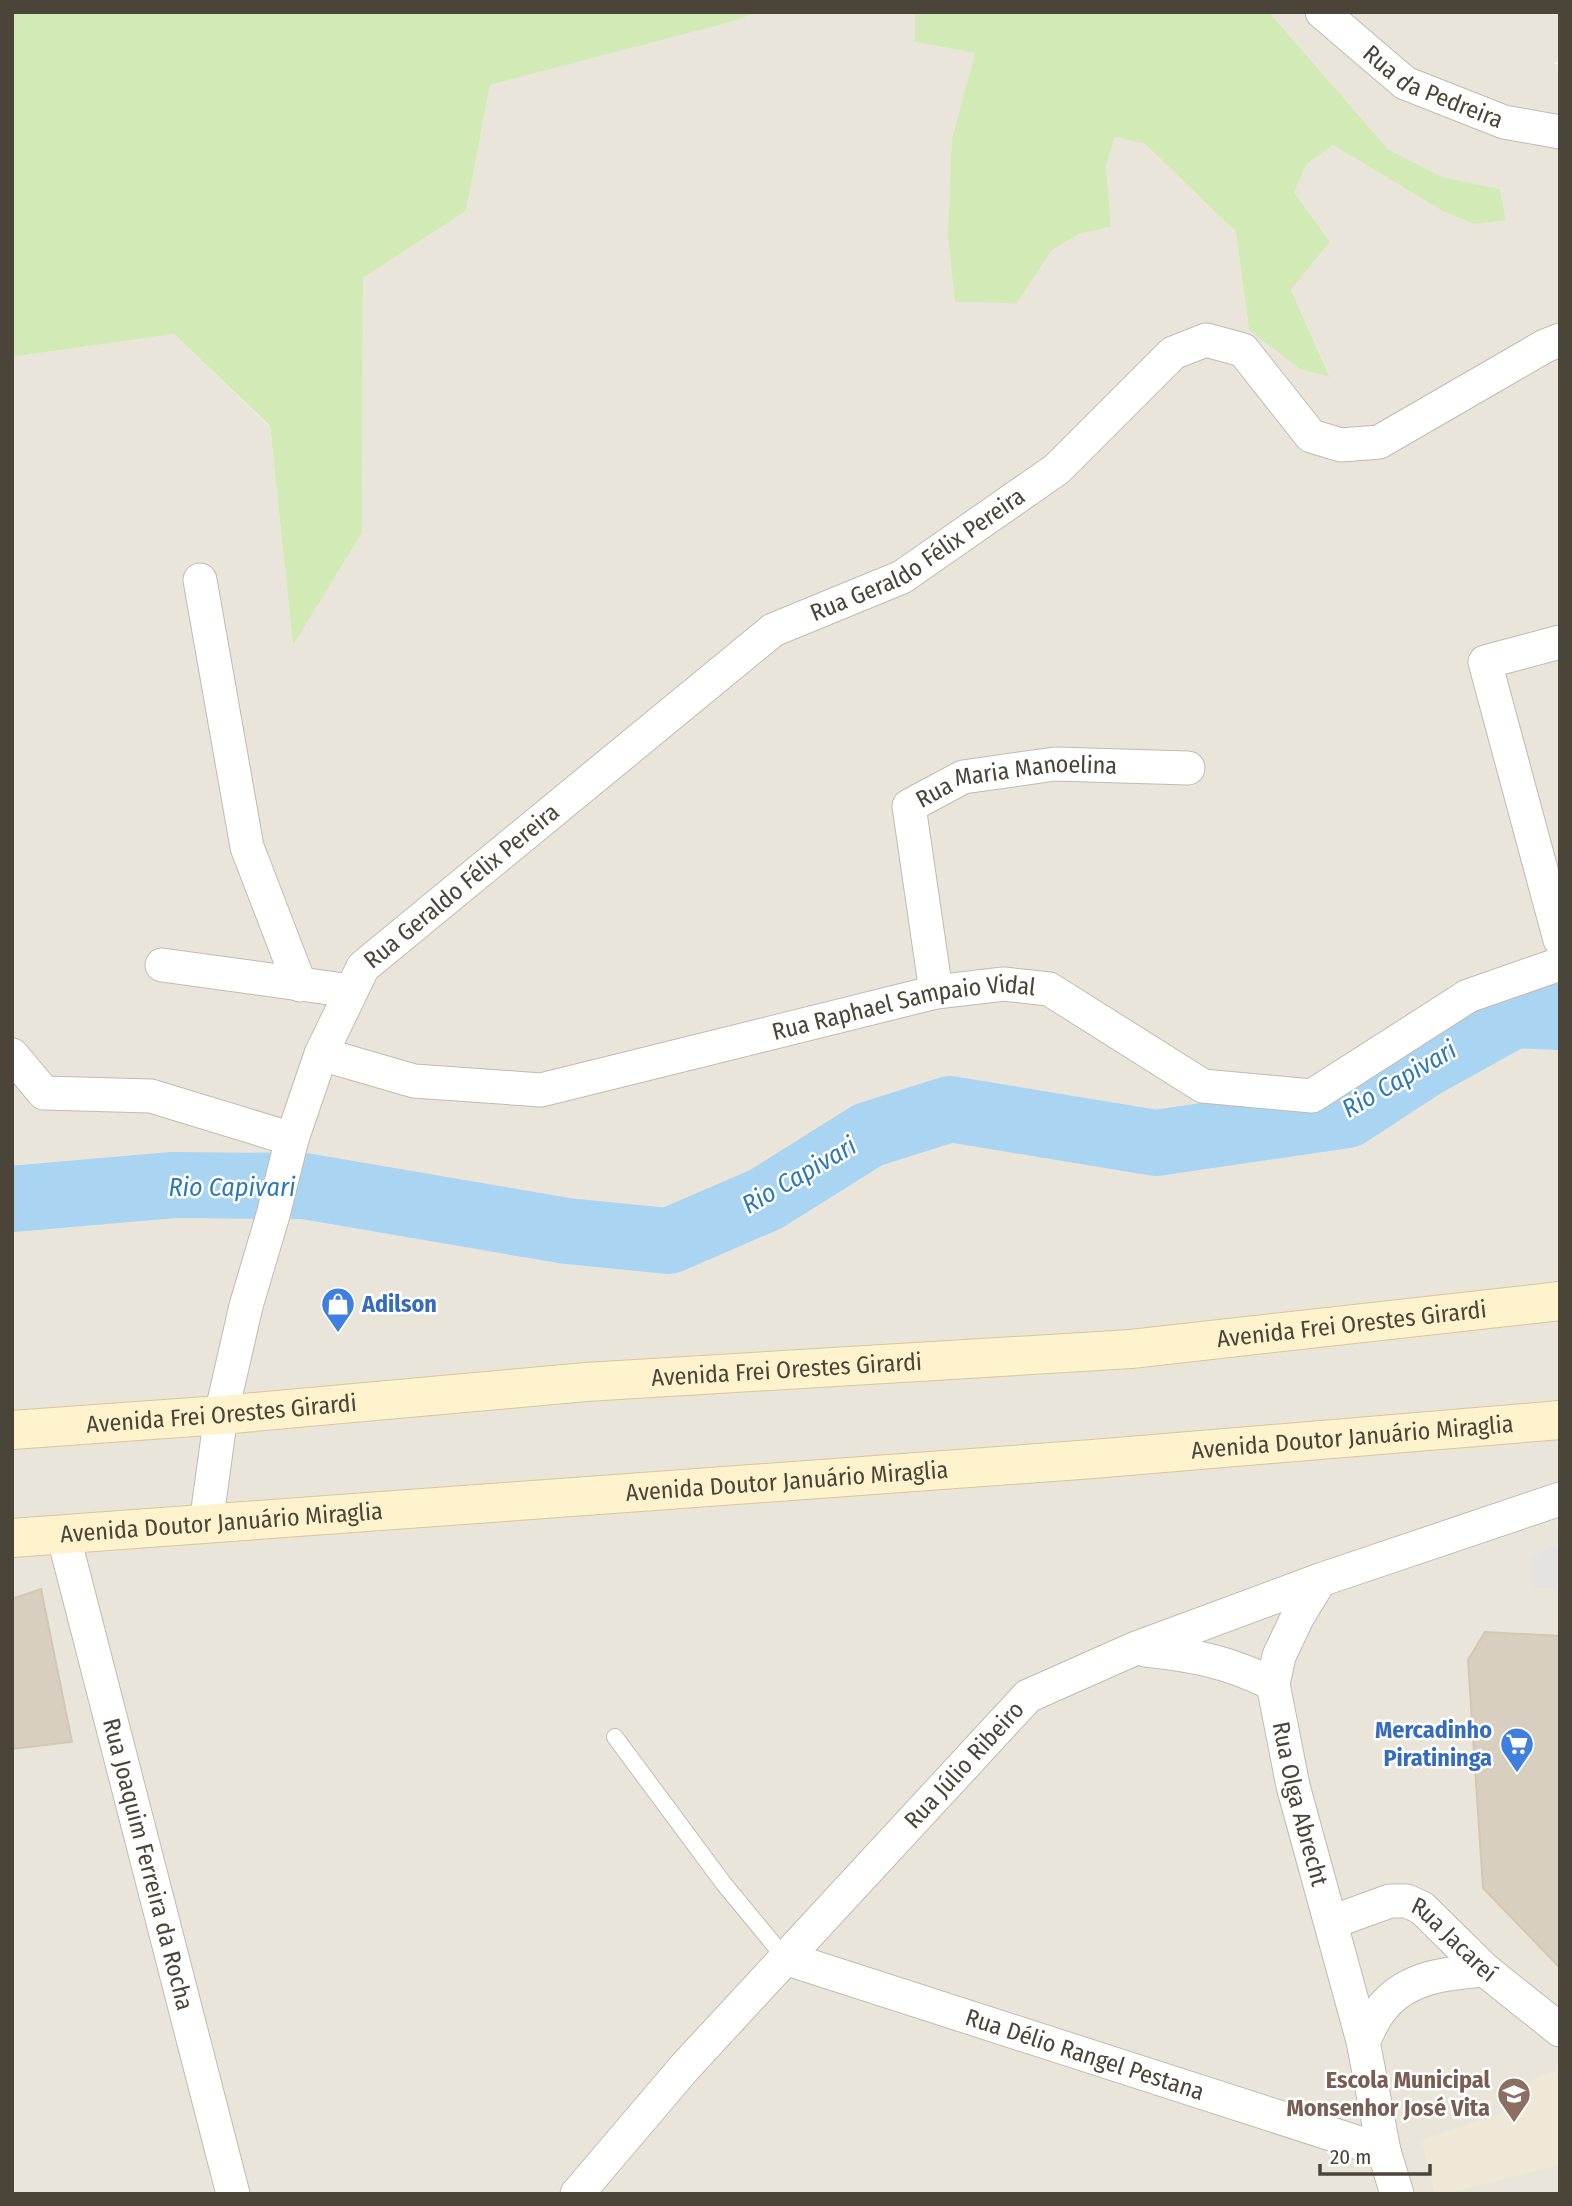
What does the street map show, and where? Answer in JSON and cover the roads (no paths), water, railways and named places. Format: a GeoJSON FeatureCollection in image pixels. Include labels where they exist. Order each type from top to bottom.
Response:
{"type":"FeatureCollection","features":[{"type":"Feature","properties":{"kind":"main road","name":"Avenida Frei Orestes Girardi"},"geometry":{"type":"LineString","coordinates":[[12,1430],[221,1415],[586,1382],[1131,1349],[1560,1301]]}},
{"type":"Feature","properties":{"kind":"main road","name":"Avenida Doutor Januário Miraglia"},"geometry":{"type":"LineString","coordinates":[[12,1538],[1107,1458],[1560,1420]]}},
{"type":"Feature","properties":{"kind":"street","name":"Rua da Pedreira"},"geometry":{"type":"LineString","coordinates":[[1322,12],[1405,83],[1504,121],[1560,132]]}},
{"type":"Feature","properties":{"kind":"street","name":"Rua Geraldo Félix Pereira"},"geometry":{"type":"LineString","coordinates":[[206,1524],[221,1415],[246,1306],[292,1139],[321,1054],[363,967],[773,630],[902,577],[1057,469],[1173,353],[1206,340],[1243,350],[1311,436],[1341,445],[1379,443],[1545,346],[1560,340]]}},
{"type":"Feature","properties":{"kind":"street"},"geometry":{"type":"LineString","coordinates":[[200,580],[247,847],[300,985]]}},
{"type":"Feature","properties":{"kind":"street"},"geometry":{"type":"LineString","coordinates":[[1560,642],[1485,662],[1560,940]]}},
{"type":"Feature","properties":{"kind":"street","name":"Rua Maria Manoelina"},"geometry":{"type":"LineString","coordinates":[[936,992],[909,806],[962,777],[1055,764],[1188,768]]}},
{"type":"Feature","properties":{"kind":"street","name":"Rua Raphael Sampaio Vidal"},"geometry":{"type":"LineString","coordinates":[[321,1054],[414,1081],[541,1090],[936,992],[1004,984],[1049,989],[1203,1086],[1312,1096],[1468,996],[1560,964]]}},
{"type":"Feature","properties":{"kind":"street"},"geometry":{"type":"LineString","coordinates":[[162,965],[351,991]]}},
{"type":"Feature","properties":{"kind":"street"},"geometry":{"type":"LineString","coordinates":[[12,1055],[44,1093],[150,1096],[292,1139]]}},
{"type":"Feature","properties":{"kind":"street","name":"Rua Júlio Ribeiro"},"geometry":{"type":"LineString","coordinates":[[577,2194],[685,2067],[1028,1696],[1134,1649],[1320,1580],[1560,1499]]}},
{"type":"Feature","properties":{"kind":"street","name":"Rua Joaquim Ferreira da Rocha"},"geometry":{"type":"LineString","coordinates":[[63,1534],[233,2194]]}},
{"type":"Feature","properties":{"kind":"street","name":"Rua Olga Abrecht"},"geometry":{"type":"LineString","coordinates":[[1320,1580],[1297,1618],[1279,1656],[1273,1684],[1293,1786],[1363,2041],[1384,2151],[1397,2194]]}},
{"type":"Feature","properties":{"kind":"street"},"geometry":{"type":"LineString","coordinates":[[1134,1649],[1191,1654],[1239,1668],[1273,1684]]}},
{"type":"Feature","properties":{"kind":"street","name":"Rua Jacareí"},"geometry":{"type":"LineString","coordinates":[[1332,1922],[1390,1901],[1407,1901],[1422,1908],[1486,1970],[1560,2030]]}},
{"type":"Feature","properties":{"kind":"street","name":"Rua Délio Rangel Pestana"},"geometry":{"type":"LineString","coordinates":[[785,1958],[1384,2151]]}},
{"type":"Feature","properties":{"kind":"street"},"geometry":{"type":"LineString","coordinates":[[1363,2041],[1382,2008],[1409,1985],[1442,1974],[1486,1970]]}},
{"type":"Feature","properties":{"kind":"lane"},"geometry":{"type":"LineString","coordinates":[[615,1737],[724,1884],[785,1958]]}},
{"type":"Feature","properties":{"kind":"waterway","name":"Rio Capivari"},"geometry":{"type":"LineString","coordinates":[[12,1199],[173,1185],[304,1186],[567,1231],[669,1241],[766,1199],[868,1135],[950,1109],[1156,1143],[1347,1115],[1422,1066],[1514,1015],[1560,1017]]}},
{"type":"Feature","properties":{"kind":"place","name":"Adilson"},"geometry":{"type":"Point","coordinates":[338,1334]}},
{"type":"Feature","properties":{"kind":"place","name":"Mercadinho Piratininga"},"geometry":{"type":"Point","coordinates":[1517,1774]}},
{"type":"Feature","properties":{"kind":"place","name":"Escola Municipal Monsenhor José Vita"},"geometry":{"type":"Point","coordinates":[1514,2124]}}]}
